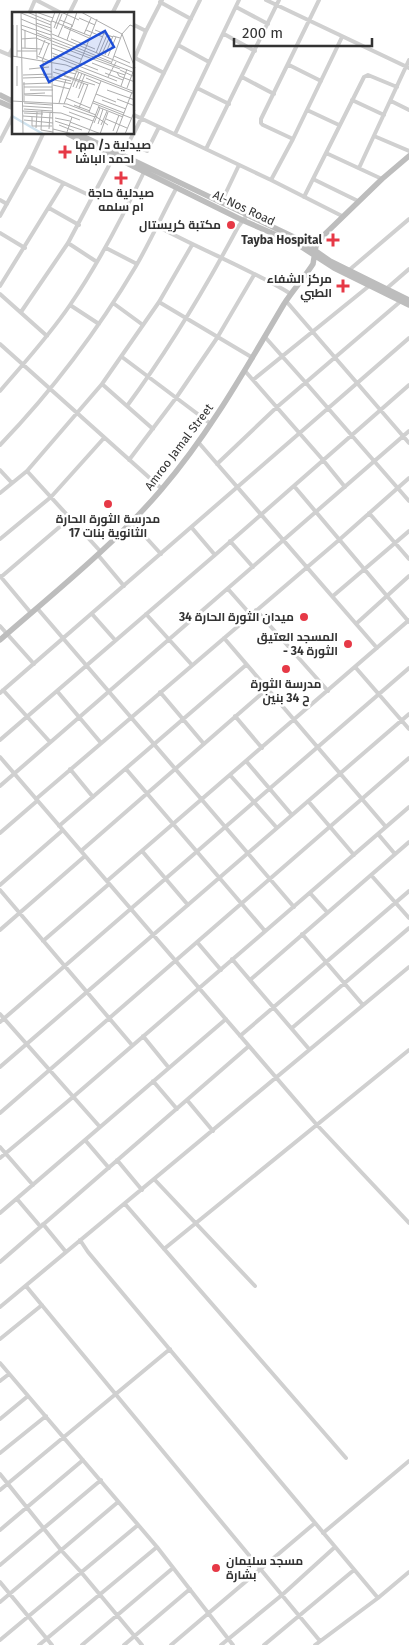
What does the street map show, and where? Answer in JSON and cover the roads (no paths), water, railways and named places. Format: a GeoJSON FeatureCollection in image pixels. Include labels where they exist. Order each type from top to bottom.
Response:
{"type":"FeatureCollection","features":[{"type":"Feature","properties":{"kind":"main road"},"geometry":{"type":"LineString","coordinates":[[0,95],[12,101]]}},
{"type":"Feature","properties":{"kind":"main road"},"geometry":{"type":"LineString","coordinates":[[0,102],[12,107]]}},
{"type":"Feature","properties":{"kind":"main road","name":"Al-Nos Road"},"geometry":{"type":"LineString","coordinates":[[70,135],[221,203],[245,218]]}},
{"type":"Feature","properties":{"kind":"main road","name":"Al-Nos Road"},"geometry":{"type":"LineString","coordinates":[[80,135],[123,155],[144,172],[297,244],[368,286],[409,305]]}},
{"type":"Feature","properties":{"kind":"main road","name":"Amroo Jamal Street"},"geometry":{"type":"LineString","coordinates":[[0,640],[99,554],[162,489],[199,443],[245,371],[286,301],[310,268],[324,235],[382,178],[409,156]]}},
{"type":"Feature","properties":{"kind":"main road","name":"Al-Nos Road"},"geometry":{"type":"LineString","coordinates":[[315,254],[409,300]]}},
{"type":"Feature","properties":{"kind":"street"},"geometry":{"type":"LineString","coordinates":[[30,12],[36,0],[59,12]]}},
{"type":"Feature","properties":{"kind":"street"},"geometry":{"type":"LineString","coordinates":[[71,12],[76,0]]}},
{"type":"Feature","properties":{"kind":"street"},"geometry":{"type":"LineString","coordinates":[[113,12],[119,0]]}},
{"type":"Feature","properties":{"kind":"street"},"geometry":{"type":"LineString","coordinates":[[135,129],[200,0]]}},
{"type":"Feature","properties":{"kind":"street"},"geometry":{"type":"LineString","coordinates":[[175,134],[239,0]]}},
{"type":"Feature","properties":{"kind":"street"},"geometry":{"type":"LineString","coordinates":[[266,0],[407,67]]}},
{"type":"Feature","properties":{"kind":"street"},"geometry":{"type":"LineString","coordinates":[[206,149],[279,0]]}},
{"type":"Feature","properties":{"kind":"street"},"geometry":{"type":"LineString","coordinates":[[293,139],[261,123],[261,119],[289,66],[320,0]]}},
{"type":"Feature","properties":{"kind":"street"},"geometry":{"type":"LineString","coordinates":[[164,73],[135,57],[146,31],[161,1],[191,18]]}},
{"type":"Feature","properties":{"kind":"street"},"geometry":{"type":"LineString","coordinates":[[236,7],[268,24]]}},
{"type":"Feature","properties":{"kind":"street"},"geometry":{"type":"LineString","coordinates":[[135,26],[146,31]]}},
{"type":"Feature","properties":{"kind":"street"},"geometry":{"type":"LineString","coordinates":[[224,34],[255,51]]}},
{"type":"Feature","properties":{"kind":"street"},"geometry":{"type":"LineString","coordinates":[[271,180],[308,110],[342,37]]}},
{"type":"Feature","properties":{"kind":"street"},"geometry":{"type":"LineString","coordinates":[[178,45],[209,62]]}},
{"type":"Feature","properties":{"kind":"street"},"geometry":{"type":"LineString","coordinates":[[0,51],[12,56]]}},
{"type":"Feature","properties":{"kind":"street"},"geometry":{"type":"LineString","coordinates":[[359,168],[409,60]]}},
{"type":"Feature","properties":{"kind":"street"},"geometry":{"type":"LineString","coordinates":[[289,66],[321,81]]}},
{"type":"Feature","properties":{"kind":"street"},"geometry":{"type":"LineString","coordinates":[[304,197],[364,77],[368,75],[397,86]]}},
{"type":"Feature","properties":{"kind":"street"},"geometry":{"type":"LineString","coordinates":[[242,77],[274,94]]}},
{"type":"Feature","properties":{"kind":"street"},"geometry":{"type":"LineString","coordinates":[[197,88],[228,104]]}},
{"type":"Feature","properties":{"kind":"street"},"geometry":{"type":"LineString","coordinates":[[352,100],[384,115]]}},
{"type":"Feature","properties":{"kind":"street"},"geometry":{"type":"LineString","coordinates":[[391,101],[409,110]]}},
{"type":"Feature","properties":{"kind":"street"},"geometry":{"type":"LineString","coordinates":[[308,110],[340,125]]}},
{"type":"Feature","properties":{"kind":"street"},"geometry":{"type":"LineString","coordinates":[[135,115],[342,216]]}},
{"type":"Feature","properties":{"kind":"street"},"geometry":{"type":"LineString","coordinates":[[0,141],[12,118]]}},
{"type":"Feature","properties":{"kind":"street"},"geometry":{"type":"LineString","coordinates":[[128,144],[147,151],[159,127]]}},
{"type":"Feature","properties":{"kind":"street"},"geometry":{"type":"LineString","coordinates":[[0,216],[28,166],[43,135]]}},
{"type":"Feature","properties":{"kind":"street"},"geometry":{"type":"LineString","coordinates":[[123,155],[132,135]]}},
{"type":"Feature","properties":{"kind":"street"},"geometry":{"type":"LineString","coordinates":[[374,136],[409,151]]}},
{"type":"Feature","properties":{"kind":"street"},"geometry":{"type":"LineString","coordinates":[[326,153],[382,178]]}},
{"type":"Feature","properties":{"kind":"street"},"geometry":{"type":"LineString","coordinates":[[21,312],[68,244],[114,156]]}},
{"type":"Feature","properties":{"kind":"street"},"geometry":{"type":"LineString","coordinates":[[221,203],[239,165]]}},
{"type":"Feature","properties":{"kind":"street"},"geometry":{"type":"LineString","coordinates":[[28,166],[93,198]]}},
{"type":"Feature","properties":{"kind":"street"},"geometry":{"type":"LineString","coordinates":[[0,391],[47,336],[70,305],[106,248],[144,172]]}},
{"type":"Feature","properties":{"kind":"street"},"geometry":{"type":"LineString","coordinates":[[313,179],[358,201]]}},
{"type":"Feature","properties":{"kind":"street"},"geometry":{"type":"LineString","coordinates":[[0,286],[63,184]]}},
{"type":"Feature","properties":{"kind":"street"},"geometry":{"type":"LineString","coordinates":[[0,445],[22,423],[99,324],[137,264],[177,187]]}},
{"type":"Feature","properties":{"kind":"street"},"geometry":{"type":"LineString","coordinates":[[0,200],[7,204]]}},
{"type":"Feature","properties":{"kind":"street"},"geometry":{"type":"LineString","coordinates":[[49,208],[78,224]]}},
{"type":"Feature","properties":{"kind":"street"},"geometry":{"type":"LineString","coordinates":[[127,406],[187,319],[245,218]]}},
{"type":"Feature","properties":{"kind":"street"},"geometry":{"type":"LineString","coordinates":[[348,271],[409,219]]}},
{"type":"Feature","properties":{"kind":"street"},"geometry":{"type":"LineString","coordinates":[[157,226],[291,294]]}},
{"type":"Feature","properties":{"kind":"street"},"geometry":{"type":"LineString","coordinates":[[0,233],[25,248]]}},
{"type":"Feature","properties":{"kind":"street"},"geometry":{"type":"LineString","coordinates":[[68,244],[97,262]]}},
{"type":"Feature","properties":{"kind":"street"},"geometry":{"type":"LineString","coordinates":[[0,493],[28,471],[102,384],[159,302],[192,245]]}},
{"type":"Feature","properties":{"kind":"street"},"geometry":{"type":"LineString","coordinates":[[106,248],[137,264]]}},
{"type":"Feature","properties":{"kind":"street"},"geometry":{"type":"LineString","coordinates":[[386,289],[409,269]]}},
{"type":"Feature","properties":{"kind":"street"},"geometry":{"type":"LineString","coordinates":[[129,460],[176,398],[217,338],[254,275]]}},
{"type":"Feature","properties":{"kind":"street"},"geometry":{"type":"LineString","coordinates":[[253,380],[368,286]]}},
{"type":"Feature","properties":{"kind":"street"},"geometry":{"type":"LineString","coordinates":[[0,294],[47,336]]}},
{"type":"Feature","properties":{"kind":"street"},"geometry":{"type":"LineString","coordinates":[[286,301],[409,443]]}},
{"type":"Feature","properties":{"kind":"street"},"geometry":{"type":"LineString","coordinates":[[217,464],[277,407],[401,301]]}},
{"type":"Feature","properties":{"kind":"street"},"geometry":{"type":"LineString","coordinates":[[159,302],[253,358]]}},
{"type":"Feature","properties":{"kind":"street"},"geometry":{"type":"LineString","coordinates":[[113,303],[143,325]]}},
{"type":"Feature","properties":{"kind":"street"},"geometry":{"type":"LineString","coordinates":[[70,305],[99,324]]}},
{"type":"Feature","properties":{"kind":"street"},"geometry":{"type":"LineString","coordinates":[[264,338],[409,501]]}},
{"type":"Feature","properties":{"kind":"street"},"geometry":{"type":"LineString","coordinates":[[50,742],[1,692],[409,338]]}},
{"type":"Feature","properties":{"kind":"street"},"geometry":{"type":"LineString","coordinates":[[0,344],[162,489]]}},
{"type":"Feature","properties":{"kind":"street"},"geometry":{"type":"LineString","coordinates":[[122,357],[211,424]]}},
{"type":"Feature","properties":{"kind":"street"},"geometry":{"type":"LineString","coordinates":[[245,371],[345,486]]}},
{"type":"Feature","properties":{"kind":"street"},"geometry":{"type":"LineString","coordinates":[[102,384],[153,429]]}},
{"type":"Feature","properties":{"kind":"street"},"geometry":{"type":"LineString","coordinates":[[0,740],[409,385]]}},
{"type":"Feature","properties":{"kind":"street"},"geometry":{"type":"LineString","coordinates":[[0,786],[409,431]]}},
{"type":"Feature","properties":{"kind":"street"},"geometry":{"type":"LineString","coordinates":[[0,539],[51,497],[104,438]]}},
{"type":"Feature","properties":{"kind":"street"},"geometry":{"type":"LineString","coordinates":[[199,443],[377,648]]}},
{"type":"Feature","properties":{"kind":"street"},"geometry":{"type":"LineString","coordinates":[[0,470],[12,483]]}},
{"type":"Feature","properties":{"kind":"street"},"geometry":{"type":"LineString","coordinates":[[28,471],[70,518],[124,586]]}},
{"type":"Feature","properties":{"kind":"street"},"geometry":{"type":"LineString","coordinates":[[0,833],[101,742],[339,540],[409,478]]}},
{"type":"Feature","properties":{"kind":"street"},"geometry":{"type":"LineString","coordinates":[[43,940],[142,851],[409,621],[294,486]]}},
{"type":"Feature","properties":{"kind":"street"},"geometry":{"type":"LineString","coordinates":[[370,513],[409,558]]}},
{"type":"Feature","properties":{"kind":"street"},"geometry":{"type":"LineString","coordinates":[[31,612],[0,576],[70,518]]}},
{"type":"Feature","properties":{"kind":"street"},"geometry":{"type":"LineString","coordinates":[[131,521],[161,554]]}},
{"type":"Feature","properties":{"kind":"street"},"geometry":{"type":"LineString","coordinates":[[192,528],[215,555]]}},
{"type":"Feature","properties":{"kind":"street"},"geometry":{"type":"LineString","coordinates":[[333,596],[409,531]]}},
{"type":"Feature","properties":{"kind":"street"},"geometry":{"type":"LineString","coordinates":[[230,542],[253,567]]}},
{"type":"Feature","properties":{"kind":"street"},"geometry":{"type":"LineString","coordinates":[[357,624],[409,576]]}},
{"type":"Feature","properties":{"kind":"street"},"geometry":{"type":"LineString","coordinates":[[228,588],[251,615]]}},
{"type":"Feature","properties":{"kind":"street"},"geometry":{"type":"LineString","coordinates":[[37,608],[294,907]]}},
{"type":"Feature","properties":{"kind":"street"},"geometry":{"type":"LineString","coordinates":[[256,610],[328,691]]}},
{"type":"Feature","properties":{"kind":"street"},"geometry":{"type":"LineString","coordinates":[[92,614],[115,640]]}},
{"type":"Feature","properties":{"kind":"street"},"geometry":{"type":"LineString","coordinates":[[146,614],[192,665]]}},
{"type":"Feature","properties":{"kind":"street"},"geometry":{"type":"LineString","coordinates":[[0,626],[34,664]]}},
{"type":"Feature","properties":{"kind":"street"},"geometry":{"type":"LineString","coordinates":[[224,638],[293,721],[386,827]]}},
{"type":"Feature","properties":{"kind":"street"},"geometry":{"type":"LineString","coordinates":[[59,826],[246,665]]}},
{"type":"Feature","properties":{"kind":"street"},"geometry":{"type":"LineString","coordinates":[[356,668],[409,729]]}},
{"type":"Feature","properties":{"kind":"street"},"geometry":{"type":"LineString","coordinates":[[2,1020],[409,668]]}},
{"type":"Feature","properties":{"kind":"street"},"geometry":{"type":"LineString","coordinates":[[81,852],[267,689]]}},
{"type":"Feature","properties":{"kind":"street"},"geometry":{"type":"LineString","coordinates":[[57,691],[101,742]]}},
{"type":"Feature","properties":{"kind":"street"},"geometry":{"type":"LineString","coordinates":[[160,692],[204,744]]}},
{"type":"Feature","properties":{"kind":"street"},"geometry":{"type":"LineString","coordinates":[[0,1067],[409,714]]}},
{"type":"Feature","properties":{"kind":"street"},"geometry":{"type":"LineString","coordinates":[[235,716],[262,748]]}},
{"type":"Feature","properties":{"kind":"street"},"geometry":{"type":"LineString","coordinates":[[0,757],[317,1125],[409,1224]]}},
{"type":"Feature","properties":{"kind":"street"},"geometry":{"type":"LineString","coordinates":[[0,1113],[409,758]]}},
{"type":"Feature","properties":{"kind":"street"},"geometry":{"type":"LineString","coordinates":[[246,761],[292,815]]}},
{"type":"Feature","properties":{"kind":"street"},"geometry":{"type":"LineString","coordinates":[[126,768],[265,931]]}},
{"type":"Feature","properties":{"kind":"street"},"geometry":{"type":"LineString","coordinates":[[70,769],[94,797]]}},
{"type":"Feature","properties":{"kind":"street"},"geometry":{"type":"LineString","coordinates":[[230,775],[277,828]]}},
{"type":"Feature","properties":{"kind":"street"},"geometry":{"type":"LineString","coordinates":[[308,801],[354,855]]}},
{"type":"Feature","properties":{"kind":"street"},"geometry":{"type":"LineString","coordinates":[[0,1158],[409,807]]}},
{"type":"Feature","properties":{"kind":"street"},"geometry":{"type":"LineString","coordinates":[[0,885],[63,830]]}},
{"type":"Feature","properties":{"kind":"street"},"geometry":{"type":"LineString","coordinates":[[378,834],[395,854]]}},
{"type":"Feature","properties":{"kind":"street"},"geometry":{"type":"LineString","coordinates":[[250,980],[409,842]]}},
{"type":"Feature","properties":{"kind":"street"},"geometry":{"type":"LineString","coordinates":[[142,851],[188,904]]}},
{"type":"Feature","properties":{"kind":"street"},"geometry":{"type":"LineString","coordinates":[[0,930],[84,856]]}},
{"type":"Feature","properties":{"kind":"street"},"geometry":{"type":"LineString","coordinates":[[371,875],[409,918]]}},
{"type":"Feature","properties":{"kind":"street"},"geometry":{"type":"LineString","coordinates":[[0,890],[132,1045]]}},
{"type":"Feature","properties":{"kind":"street"},"geometry":{"type":"LineString","coordinates":[[240,1036],[409,891]]}},
{"type":"Feature","properties":{"kind":"street"},"geometry":{"type":"LineString","coordinates":[[310,893],[327,912]]}},
{"type":"Feature","properties":{"kind":"street"},"geometry":{"type":"LineString","coordinates":[[292,1028],[409,928]]}},
{"type":"Feature","properties":{"kind":"street"},"geometry":{"type":"LineString","coordinates":[[302,934],[363,1005]]}},
{"type":"Feature","properties":{"kind":"street"},"geometry":{"type":"LineString","coordinates":[[197,942],[221,970]]}},
{"type":"Feature","properties":{"kind":"street"},"geometry":{"type":"LineString","coordinates":[[232,959],[310,1049]]}},
{"type":"Feature","properties":{"kind":"street"},"geometry":{"type":"LineString","coordinates":[[0,1307],[409,967]]}},
{"type":"Feature","properties":{"kind":"street"},"geometry":{"type":"LineString","coordinates":[[0,1014],[2,1020],[100,1127]]}},
{"type":"Feature","properties":{"kind":"street"},"geometry":{"type":"LineString","coordinates":[[0,1213],[226,1019]]}},
{"type":"Feature","properties":{"kind":"street"},"geometry":{"type":"LineString","coordinates":[[143,1036],[169,1068]]}},
{"type":"Feature","properties":{"kind":"street"},"geometry":{"type":"LineString","coordinates":[[0,1262],[249,1046]]}},
{"type":"Feature","properties":{"kind":"street"},"geometry":{"type":"LineString","coordinates":[[164,1249],[409,1050]]}},
{"type":"Feature","properties":{"kind":"street"},"geometry":{"type":"LineString","coordinates":[[153,1081],[177,1109]]}},
{"type":"Feature","properties":{"kind":"street"},"geometry":{"type":"LineString","coordinates":[[187,1100],[213,1131]]}},
{"type":"Feature","properties":{"kind":"street"},"geometry":{"type":"LineString","coordinates":[[85,1140],[108,1168]]}},
{"type":"Feature","properties":{"kind":"street"},"geometry":{"type":"LineString","coordinates":[[0,1147],[33,1185]]}},
{"type":"Feature","properties":{"kind":"street"},"geometry":{"type":"LineString","coordinates":[[117,1160],[142,1190]]}},
{"type":"Feature","properties":{"kind":"street"},"geometry":{"type":"LineString","coordinates":[[154,1179],[255,1286]]}},
{"type":"Feature","properties":{"kind":"street"},"geometry":{"type":"LineString","coordinates":[[16,1199],[66,1252]]}},
{"type":"Feature","properties":{"kind":"street"},"geometry":{"type":"LineString","coordinates":[[124,1204],[346,1458]]}},
{"type":"Feature","properties":{"kind":"street"},"geometry":{"type":"LineString","coordinates":[[80,1240],[88,1252],[378,1598]]}},
{"type":"Feature","properties":{"kind":"street"},"geometry":{"type":"LineString","coordinates":[[26,1286],[320,1641]]}},
{"type":"Feature","properties":{"kind":"street"},"geometry":{"type":"LineString","coordinates":[[0,1339],[42,1305]]}},
{"type":"Feature","properties":{"kind":"street"},"geometry":{"type":"LineString","coordinates":[[0,1490],[170,1349]]}},
{"type":"Feature","properties":{"kind":"street"},"geometry":{"type":"LineString","coordinates":[[0,1363],[157,1547],[233,1645]]}},
{"type":"Feature","properties":{"kind":"street"},"geometry":{"type":"LineString","coordinates":[[0,1381],[9,1374]]}},
{"type":"Feature","properties":{"kind":"street"},"geometry":{"type":"LineString","coordinates":[[0,1419],[28,1396]]}},
{"type":"Feature","properties":{"kind":"street"},"geometry":{"type":"LineString","coordinates":[[0,1453],[46,1416]]}},
{"type":"Feature","properties":{"kind":"street"},"geometry":{"type":"LineString","coordinates":[[0,1530],[83,1460]]}},
{"type":"Feature","properties":{"kind":"street"},"geometry":{"type":"LineString","coordinates":[[323,1533],[409,1461]]}},
{"type":"Feature","properties":{"kind":"street"},"geometry":{"type":"LineString","coordinates":[[0,1474],[61,1550],[82,1572],[142,1645]]}},
{"type":"Feature","properties":{"kind":"street"},"geometry":{"type":"LineString","coordinates":[[0,1565],[101,1480]]}},
{"type":"Feature","properties":{"kind":"street"},"geometry":{"type":"LineString","coordinates":[[0,1602],[118,1502]]}},
{"type":"Feature","properties":{"kind":"street"},"geometry":{"type":"LineString","coordinates":[[171,1645],[315,1524]]}},
{"type":"Feature","properties":{"kind":"street"},"geometry":{"type":"LineString","coordinates":[[0,1640],[138,1525]]}},
{"type":"Feature","properties":{"kind":"street"},"geometry":{"type":"LineString","coordinates":[[39,1645],[157,1547]]}},
{"type":"Feature","properties":{"kind":"street"},"geometry":{"type":"LineString","coordinates":[[221,1645],[282,1595],[335,1547]]}},
{"type":"Feature","properties":{"kind":"street"},"geometry":{"type":"LineString","coordinates":[[82,1645],[174,1568]]}},
{"type":"Feature","properties":{"kind":"street"},"geometry":{"type":"LineString","coordinates":[[264,1645],[354,1570]]}},
{"type":"Feature","properties":{"kind":"street"},"geometry":{"type":"LineString","coordinates":[[315,1645],[378,1598],[409,1572]]}},
{"type":"Feature","properties":{"kind":"street"},"geometry":{"type":"LineString","coordinates":[[0,1582],[52,1645]]}},
{"type":"Feature","properties":{"kind":"street"},"geometry":{"type":"LineString","coordinates":[[124,1645],[190,1589]]}},
{"type":"Feature","properties":{"kind":"place","name":"صيدلية د/ مها احمد الباشا"},"geometry":{"type":"Point","coordinates":[65,152]}},
{"type":"Feature","properties":{"kind":"place","name":"صيدلية حاجة ام سلمه"},"geometry":{"type":"Point","coordinates":[121,178]}},
{"type":"Feature","properties":{"kind":"place","name":"مكتبة كريستال"},"geometry":{"type":"Point","coordinates":[231,225]}},
{"type":"Feature","properties":{"kind":"place","name":"Tayba Hospital"},"geometry":{"type":"Point","coordinates":[333,240]}},
{"type":"Feature","properties":{"kind":"place","name":"مركز الشفاء الطبي"},"geometry":{"type":"Point","coordinates":[343,286]}},
{"type":"Feature","properties":{"kind":"place","name":"مدرسة الثورة الحارة 17 الثانوية بنات"},"geometry":{"type":"Point","coordinates":[108,504]}},
{"type":"Feature","properties":{"kind":"place","name":"ميدان الثورة الحارة 34"},"geometry":{"type":"Point","coordinates":[304,617]}},
{"type":"Feature","properties":{"kind":"place","name":"المسجد العتيق - الثورة 34"},"geometry":{"type":"Point","coordinates":[348,644]}},
{"type":"Feature","properties":{"kind":"place","name":"مدرسة الثورة ح 34 بنين"},"geometry":{"type":"Point","coordinates":[286,669]}},
{"type":"Feature","properties":{"kind":"place","name":"مسجد سليمان بشارة"},"geometry":{"type":"Point","coordinates":[216,1568]}}]}
